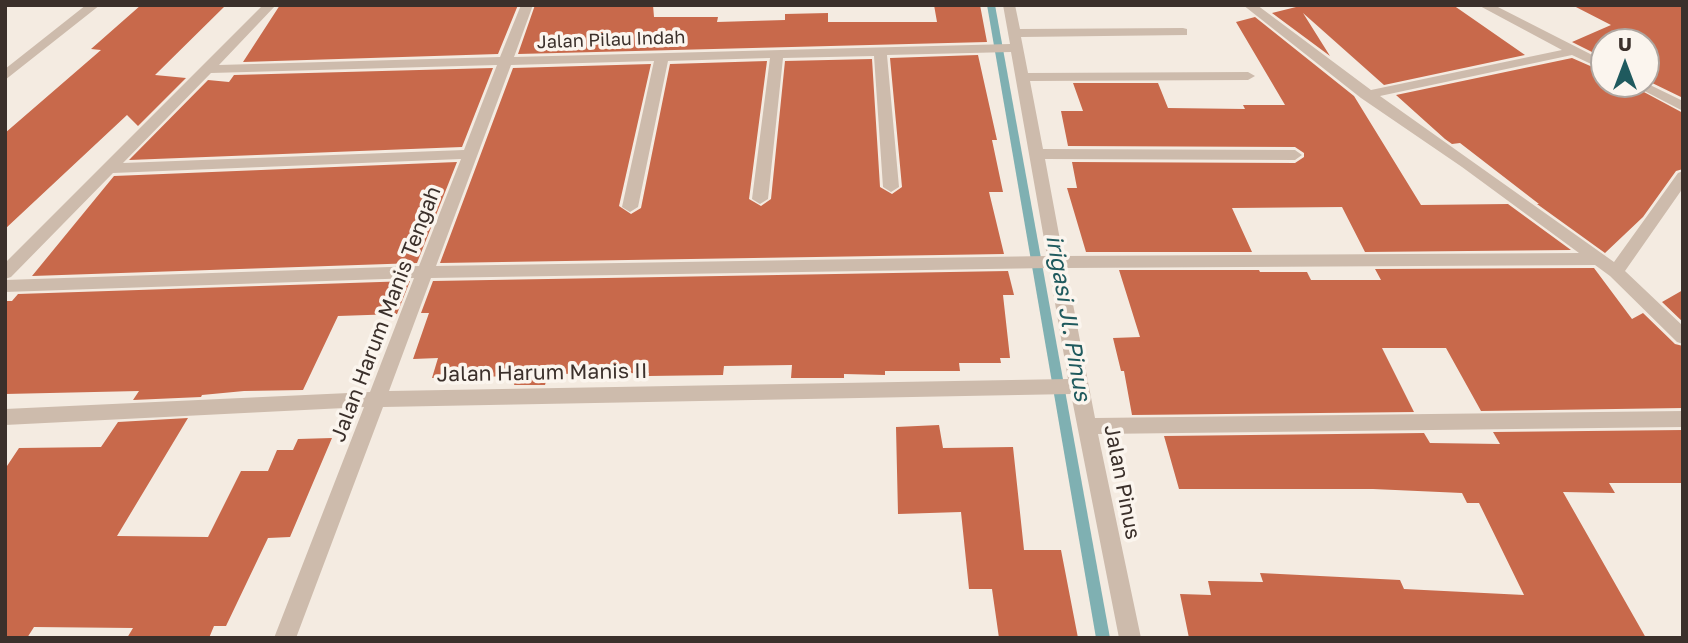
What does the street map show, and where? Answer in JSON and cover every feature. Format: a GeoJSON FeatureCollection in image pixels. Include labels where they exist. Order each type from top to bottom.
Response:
{"type":"FeatureCollection","features":[{"type":"Feature","properties":{"kind":"street"},"geometry":{"type":"LineString","coordinates":[[5,76],[94,5]]}},
{"type":"Feature","properties":{"kind":"street"},"geometry":{"type":"LineString","coordinates":[[5,273],[270,5]]}},
{"type":"Feature","properties":{"kind":"street","name":"Jalan Harum Manis Tengah"},"geometry":{"type":"LineString","coordinates":[[285,638],[508,61],[527,5]]}},
{"type":"Feature","properties":{"kind":"street","name":"Jalan Pinus"},"geometry":{"type":"LineString","coordinates":[[1009,5],[1079,386],[1130,638]]}},
{"type":"Feature","properties":{"kind":"street"},"geometry":{"type":"LineString","coordinates":[[1250,5],[1366,95],[1544,217],[1616,272],[1683,337]]}},
{"type":"Feature","properties":{"kind":"street"},"geometry":{"type":"LineString","coordinates":[[1485,5],[1590,59]]}},
{"type":"Feature","properties":{"kind":"street","name":"Jalan Pilau Indah"},"geometry":{"type":"LineString","coordinates":[[206,69],[880,50],[1183,32]]}},
{"type":"Feature","properties":{"kind":"street"},"geometry":{"type":"LineString","coordinates":[[880,50],[891,187]]}},
{"type":"Feature","properties":{"kind":"street"},"geometry":{"type":"LineString","coordinates":[[1366,95],[1573,51]]}},
{"type":"Feature","properties":{"kind":"street"},"geometry":{"type":"LineString","coordinates":[[760,199],[777,52]]}},
{"type":"Feature","properties":{"kind":"street"},"geometry":{"type":"LineString","coordinates":[[630,206],[662,56]]}},
{"type":"Feature","properties":{"kind":"street"},"geometry":{"type":"LineString","coordinates":[[1023,77],[1248,76]]}},
{"type":"Feature","properties":{"kind":"street"},"geometry":{"type":"LineString","coordinates":[[1660,95],[1683,107]]}},
{"type":"Feature","properties":{"kind":"street"},"geometry":{"type":"LineString","coordinates":[[109,168],[472,154]]}},
{"type":"Feature","properties":{"kind":"street"},"geometry":{"type":"LineString","coordinates":[[1038,154],[1295,155]]}},
{"type":"Feature","properties":{"kind":"street"},"geometry":{"type":"LineString","coordinates":[[1616,272],[1683,176]]}},
{"type":"Feature","properties":{"kind":"street"},"geometry":{"type":"LineString","coordinates":[[5,286],[427,272],[1057,262],[1598,260]]}},
{"type":"Feature","properties":{"kind":"street","name":"Jalan Harum Manis II"},"geometry":{"type":"LineString","coordinates":[[5,417],[378,399],[1079,386]]}},
{"type":"Feature","properties":{"kind":"street"},"geometry":{"type":"LineString","coordinates":[[1087,426],[1683,419]]}},
{"type":"Feature","properties":{"kind":"building"},"geometry":{"type":"Polygon","coordinates":[[[141,5],[226,5],[155,75],[186,78],[138,126],[127,115],[5,229],[5,133],[101,50],[91,49],[141,5]]]}},
{"type":"Feature","properties":{"kind":"building"},"geometry":{"type":"Polygon","coordinates":[[[280,5],[518,5],[498,54],[243,62],[280,5]]]}},
{"type":"Feature","properties":{"kind":"building"},"geometry":{"type":"Polygon","coordinates":[[[535,5],[653,5],[654,17],[718,17],[717,22],[785,20],[785,14],[828,13],[828,22],[937,22],[934,5],[980,5],[987,42],[518,54],[535,5]]]}},
{"type":"Feature","properties":{"kind":"building"},"geometry":{"type":"Polygon","coordinates":[[[1295,5],[1453,5],[1525,55],[1384,85],[1303,13],[1330,56],[1272,13],[1296,7],[1295,5]]]}},
{"type":"Feature","properties":{"kind":"building"},"geometry":{"type":"Polygon","coordinates":[[[1572,5],[1683,5],[1683,98],[1660,87],[1660,28],[1604,28],[1611,25],[1572,5]]]}},
{"type":"Feature","properties":{"kind":"building"},"geometry":{"type":"Polygon","coordinates":[[[1255,17],[1354,96],[1421,205],[1508,204],[1571,250],[1365,252],[1342,207],[1232,208],[1252,252],[1086,252],[1067,188],[1077,188],[1072,162],[1295,163],[1304,157],[1304,153],[1295,147],[1068,146],[1061,111],[1083,111],[1073,83],[1158,83],[1168,108],[1245,109],[1243,105],[1285,105],[1236,22],[1255,17]]]}},
{"type":"Feature","properties":{"kind":"building"},"geometry":{"type":"Polygon","coordinates":[[[1590,34],[1590,51],[1572,42],[1590,34]]]}},
{"type":"Feature","properties":{"kind":"building"},"geometry":{"type":"Polygon","coordinates":[[[978,55],[997,140],[992,140],[1003,192],[989,192],[1004,254],[440,263],[513,68],[651,64],[619,206],[631,214],[641,208],[670,64],[767,61],[749,199],[761,206],[771,199],[785,61],[872,59],[880,187],[892,194],[902,187],[890,58],[978,55]]]}},
{"type":"Feature","properties":{"kind":"building"},"geometry":{"type":"Polygon","coordinates":[[[1572,58],[1590,66],[1590,98],[1655,98],[1683,113],[1683,169],[1676,171],[1643,217],[1605,253],[1460,143],[1452,144],[1445,139],[1396,95],[1572,58]]]}},
{"type":"Feature","properties":{"kind":"building"},"geometry":{"type":"Polygon","coordinates":[[[493,68],[462,147],[129,160],[208,80],[229,82],[234,75],[493,68]]]}},
{"type":"Feature","properties":{"kind":"building"},"geometry":{"type":"Polygon","coordinates":[[[457,162],[417,263],[32,276],[114,176],[457,162]]]}},
{"type":"Feature","properties":{"kind":"building"},"geometry":{"type":"Polygon","coordinates":[[[1594,268],[1632,319],[1643,313],[1675,344],[1683,346],[1683,408],[1481,411],[1446,348],[1382,348],[1414,412],[1132,415],[1124,371],[1121,371],[1113,338],[1140,337],[1119,270],[1259,270],[1307,272],[1311,280],[1381,280],[1375,269],[1594,268]]]}},
{"type":"Feature","properties":{"kind":"building"},"geometry":{"type":"Polygon","coordinates":[[[1008,271],[1014,295],[1003,295],[1010,358],[1000,358],[1001,363],[959,363],[960,371],[885,371],[885,375],[844,374],[844,378],[791,378],[792,365],[724,366],[723,375],[548,374],[545,385],[514,385],[517,376],[432,378],[438,358],[413,359],[429,313],[421,313],[433,281],[1008,271]]]}},
{"type":"Feature","properties":{"kind":"building"},"geometry":{"type":"Polygon","coordinates":[[[410,281],[397,314],[338,316],[303,390],[244,391],[201,397],[133,400],[139,391],[5,394],[5,301],[12,301],[18,294],[410,281]]]}},
{"type":"Feature","properties":{"kind":"building"},"geometry":{"type":"Polygon","coordinates":[[[1683,290],[1683,322],[1662,302],[1683,290]]]}},
{"type":"Feature","properties":{"kind":"building"},"geometry":{"type":"Polygon","coordinates":[[[188,418],[117,536],[208,537],[241,471],[268,471],[277,450],[293,450],[298,439],[332,438],[290,537],[268,538],[226,626],[214,626],[209,638],[127,638],[133,628],[34,627],[27,638],[5,638],[5,469],[19,448],[101,447],[118,422],[188,418]]]}},
{"type":"Feature","properties":{"kind":"building"},"geometry":{"type":"Polygon","coordinates":[[[939,425],[943,448],[1013,447],[1024,550],[1061,550],[1078,638],[999,638],[992,589],[969,589],[961,512],[898,514],[896,427],[939,425]]]}},
{"type":"Feature","properties":{"kind":"building"},"geometry":{"type":"Polygon","coordinates":[[[1683,430],[1683,483],[1609,483],[1615,493],[1563,492],[1646,638],[1189,638],[1180,594],[1211,595],[1208,581],[1263,582],[1260,573],[1400,580],[1404,589],[1524,595],[1479,503],[1467,503],[1462,493],[1373,489],[1179,489],[1164,436],[1424,433],[1430,443],[1500,444],[1493,432],[1683,430]]]}},
{"type":"Feature","properties":{"kind":"waterway","name":"irigasi Jl. Pinus"},"geometry":{"type":"LineString","coordinates":[[991,5],[1103,638]]}}]}
